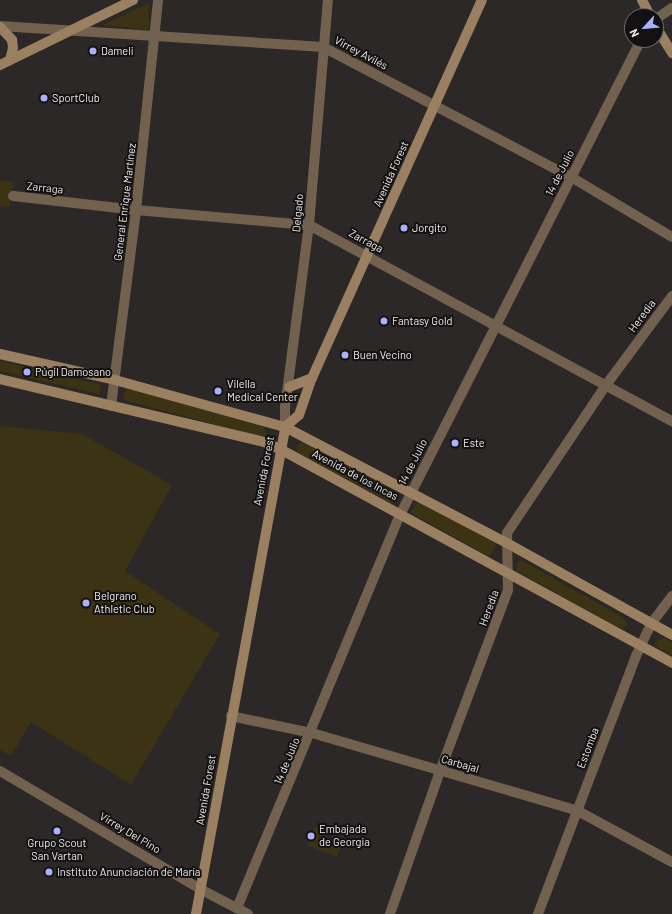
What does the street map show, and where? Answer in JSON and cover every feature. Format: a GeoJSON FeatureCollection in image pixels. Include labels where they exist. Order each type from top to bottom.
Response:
{"type":"FeatureCollection","features":[{"type":"Feature","properties":{"kind":"main road"},"geometry":{"type":"LineString","coordinates":[[0,65],[133,0]]}},
{"type":"Feature","properties":{"kind":"main road","name":"Avenida Forest"},"geometry":{"type":"LineString","coordinates":[[196,914],[231,716],[285,428],[299,415],[312,378],[482,0]]}},
{"type":"Feature","properties":{"kind":"main road"},"geometry":{"type":"LineString","coordinates":[[0,27],[12,40],[14,48],[10,60]]}},
{"type":"Feature","properties":{"kind":"main road"},"geometry":{"type":"LineString","coordinates":[[664,40],[672,53]]}},
{"type":"Feature","properties":{"kind":"main road","name":"Avenida de los Incas"},"geometry":{"type":"LineString","coordinates":[[0,354],[115,380],[285,428],[507,543],[672,635]]}},
{"type":"Feature","properties":{"kind":"main road"},"geometry":{"type":"LineString","coordinates":[[289,387],[312,378]]}},
{"type":"Feature","properties":{"kind":"main road","name":"Avenida de los Incas"},"geometry":{"type":"LineString","coordinates":[[0,379],[264,442],[401,512],[672,663]]}},
{"type":"Feature","properties":{"kind":"street","name":"General Enrique Martínez"},"geometry":{"type":"LineString","coordinates":[[111,406],[136,210],[156,37],[158,0]]}},
{"type":"Feature","properties":{"kind":"street","name":"Delgado"},"geometry":{"type":"LineString","coordinates":[[285,428],[285,407],[289,387],[309,225],[328,0]]}},
{"type":"Feature","properties":{"kind":"street","name":"Virrey Avilés"},"geometry":{"type":"LineString","coordinates":[[0,27],[324,47],[571,177],[672,236]]}},
{"type":"Feature","properties":{"kind":"street","name":"14 de Julio"},"geometry":{"type":"LineString","coordinates":[[237,908],[312,733],[401,512],[637,48]]}},
{"type":"Feature","properties":{"kind":"street","name":"Zarraga"},"geometry":{"type":"LineString","coordinates":[[13,196],[136,210],[309,225],[496,324],[672,421]]}},
{"type":"Feature","properties":{"kind":"street","name":"Heredia"},"geometry":{"type":"LineString","coordinates":[[390,914],[440,770],[508,590],[507,533],[606,385],[672,296]]}},
{"type":"Feature","properties":{"kind":"street","name":"Estomba"},"geometry":{"type":"LineString","coordinates":[[538,914],[640,646],[651,624],[672,596]]}},
{"type":"Feature","properties":{"kind":"street","name":"Carbajal"},"geometry":{"type":"LineString","coordinates":[[231,716],[312,733],[578,811],[672,862]]}},
{"type":"Feature","properties":{"kind":"street","name":"Virrey Del Pino"},"geometry":{"type":"LineString","coordinates":[[0,771],[200,889],[248,914]]}},
{"type":"Feature","properties":{"kind":"shaded area"},"geometry":{"type":"Polygon","coordinates":[[[149,3],[149,30],[103,25],[149,3]]]}},
{"type":"Feature","properties":{"kind":"shaded area"},"geometry":{"type":"Polygon","coordinates":[[[0,180],[13,182],[10,207],[0,206],[0,180]]]}},
{"type":"Feature","properties":{"kind":"shaded area"},"geometry":{"type":"Polygon","coordinates":[[[0,361],[101,384],[99,394],[0,371],[0,361]]]}},
{"type":"Feature","properties":{"kind":"shaded area"},"geometry":{"type":"Polygon","coordinates":[[[128,388],[264,427],[266,434],[261,437],[124,400],[124,393],[128,388]]]}},
{"type":"Feature","properties":{"kind":"shaded area","name":"Belgrano Athletic Club"},"geometry":{"type":"Polygon","coordinates":[[[0,426],[82,434],[172,485],[125,571],[220,634],[131,785],[31,722],[11,756],[0,750],[0,426]]]}},
{"type":"Feature","properties":{"kind":"shaded area"},"geometry":{"type":"Polygon","coordinates":[[[302,442],[395,493],[396,500],[392,503],[298,453],[296,447],[302,442]]]}},
{"type":"Feature","properties":{"kind":"shaded area"},"geometry":{"type":"Polygon","coordinates":[[[418,500],[497,544],[489,557],[411,513],[418,500]]]}},
{"type":"Feature","properties":{"kind":"shaded area"},"geometry":{"type":"Polygon","coordinates":[[[521,560],[624,618],[628,624],[624,629],[619,628],[517,571],[517,563],[521,560]]]}},
{"type":"Feature","properties":{"kind":"shaded area"},"geometry":{"type":"Polygon","coordinates":[[[664,638],[672,642],[672,656],[655,646],[657,640],[664,638]]]}},
{"type":"Feature","properties":{"kind":"shaded area"},"geometry":{"type":"Polygon","coordinates":[[[314,827],[321,830],[319,838],[332,844],[335,835],[344,839],[337,857],[307,845],[314,827]]]}},
{"type":"Feature","properties":{"kind":"place","name":"Dameli"},"geometry":{"type":"Point","coordinates":[93,51]}},
{"type":"Feature","properties":{"kind":"place","name":"SportClub"},"geometry":{"type":"Point","coordinates":[44,98]}},
{"type":"Feature","properties":{"kind":"place","name":"Jorgito"},"geometry":{"type":"Point","coordinates":[404,228]}},
{"type":"Feature","properties":{"kind":"place","name":"Fantasy Gold"},"geometry":{"type":"Point","coordinates":[384,321]}},
{"type":"Feature","properties":{"kind":"place","name":"Buen Vecino"},"geometry":{"type":"Point","coordinates":[345,355]}},
{"type":"Feature","properties":{"kind":"place","name":"Púgil Damosano"},"geometry":{"type":"Point","coordinates":[27,372]}},
{"type":"Feature","properties":{"kind":"place","name":"Vilella Medical Center"},"geometry":{"type":"Point","coordinates":[218,391]}},
{"type":"Feature","properties":{"kind":"place","name":"Este"},"geometry":{"type":"Point","coordinates":[455,443]}},
{"type":"Feature","properties":{"kind":"place","name":"Belgrano Athletic Club"},"geometry":{"type":"Point","coordinates":[86,603]}},
{"type":"Feature","properties":{"kind":"place","name":"Grupo Scout San Vartan"},"geometry":{"type":"Point","coordinates":[57,831]}},
{"type":"Feature","properties":{"kind":"place","name":"Embajada de Georgia"},"geometry":{"type":"Point","coordinates":[311,836]}},
{"type":"Feature","properties":{"kind":"place","name":"Instituto Anunciación de María"},"geometry":{"type":"Point","coordinates":[49,872]}}]}
